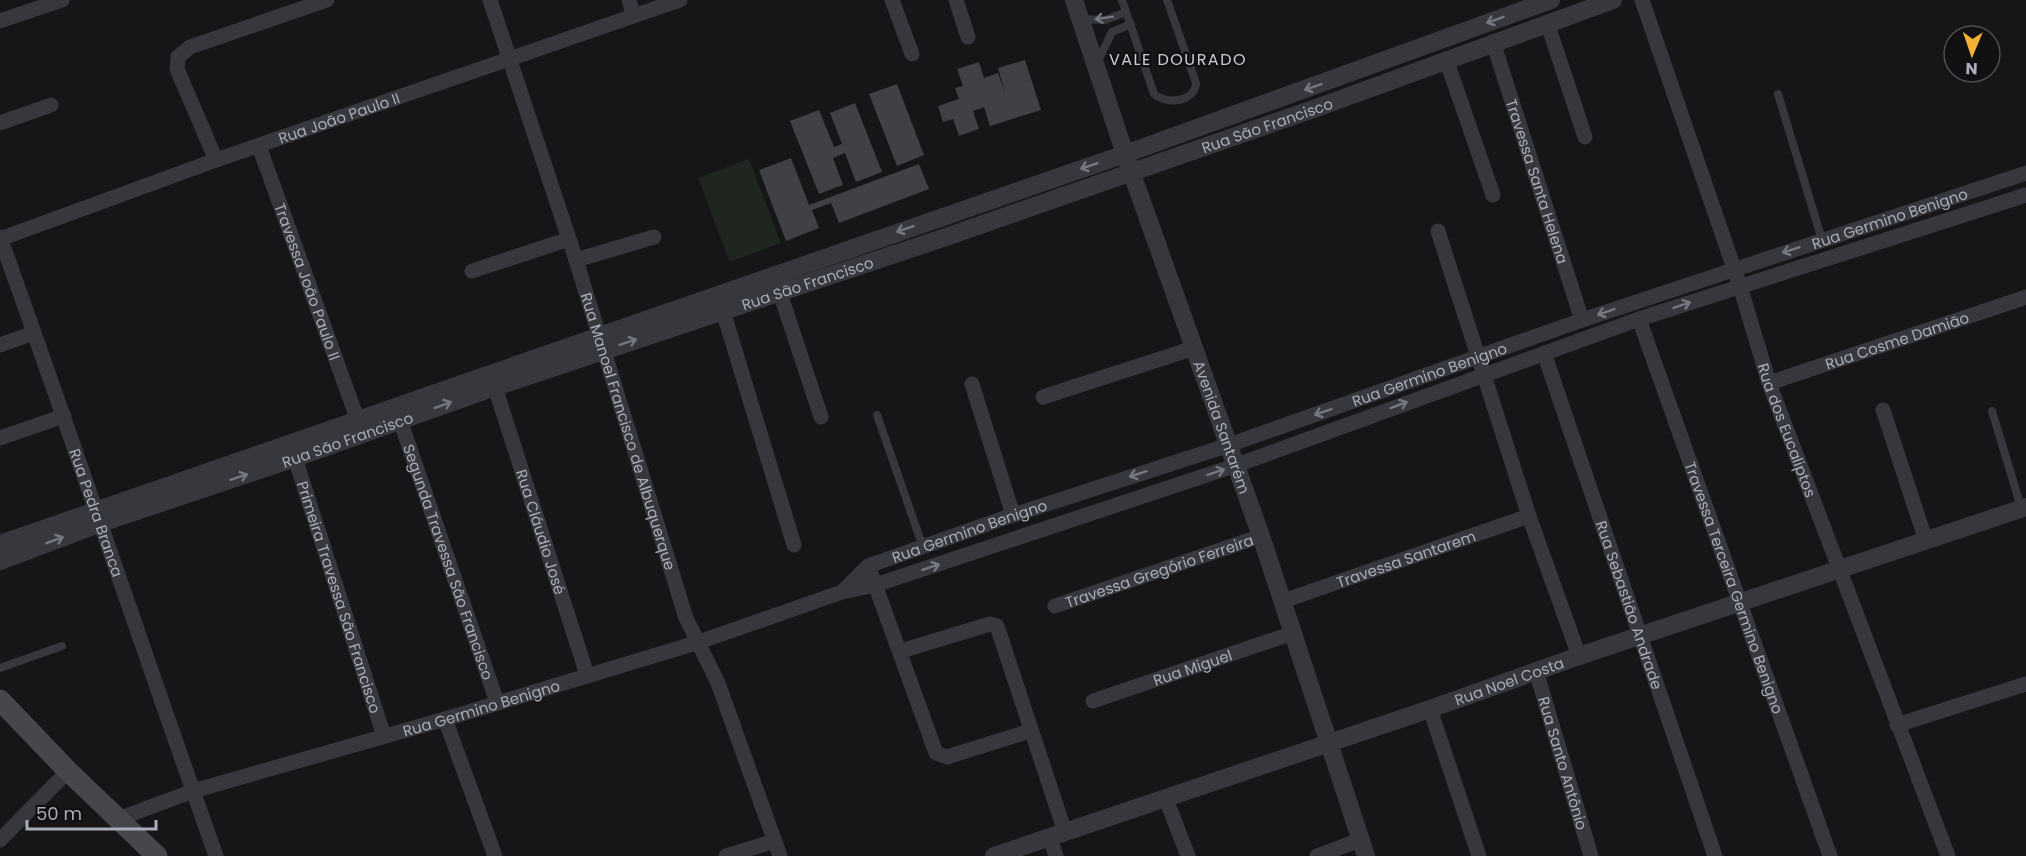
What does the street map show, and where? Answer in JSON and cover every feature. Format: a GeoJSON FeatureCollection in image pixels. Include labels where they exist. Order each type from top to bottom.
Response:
{"type":"FeatureCollection","features":[{"type":"Feature","properties":{"kind":"main road"},"geometry":{"type":"LineString","coordinates":[[0,700],[68,771],[157,856]]}},
{"type":"Feature","properties":{"kind":"street"},"geometry":{"type":"LineString","coordinates":[[0,21],[62,0]]}},
{"type":"Feature","properties":{"kind":"street"},"geometry":{"type":"LineString","coordinates":[[216,160],[177,69],[178,57],[190,47],[327,0]]}},
{"type":"Feature","properties":{"kind":"street","name":"Rua Manoel Francisco de Albuquerque"},"geometry":{"type":"LineString","coordinates":[[490,0],[576,260],[686,618],[696,643],[718,683],[780,856]]}},
{"type":"Feature","properties":{"kind":"street","name":"Rua João Paulo II"},"geometry":{"type":"LineString","coordinates":[[0,238],[510,58],[631,8],[680,0]]}},
{"type":"Feature","properties":{"kind":"street"},"geometry":{"type":"LineString","coordinates":[[892,0],[912,54]]}},
{"type":"Feature","properties":{"kind":"street"},"geometry":{"type":"LineString","coordinates":[[956,0],[968,37]]}},
{"type":"Feature","properties":{"kind":"street","name":"Avenida Santarém"},"geometry":{"type":"LineString","coordinates":[[1074,0],[1125,154],[1262,536],[1327,744],[1363,848]]}},
{"type":"Feature","properties":{"kind":"street","name":"Rua São Francisco"},"geometry":{"type":"LineString","coordinates":[[0,561],[99,516],[357,418],[601,342],[1551,0]]}},
{"type":"Feature","properties":{"kind":"street","name":"Rua São Francisco"},"geometry":{"type":"LineString","coordinates":[[0,544],[295,458],[495,387],[601,342],[723,311],[780,293],[1319,107],[1547,22],[1613,0]]}},
{"type":"Feature","properties":{"kind":"street","name":"Rua dos Eucaliptos"},"geometry":{"type":"LineString","coordinates":[[1642,0],[1740,286],[1769,383],[1948,856]]}},
{"type":"Feature","properties":{"kind":"street"},"geometry":{"type":"LineString","coordinates":[[1547,22],[1585,137]]}},
{"type":"Feature","properties":{"kind":"street","name":"Travessa Santa Helena"},"geometry":{"type":"LineString","coordinates":[[1493,42],[1582,320]]}},
{"type":"Feature","properties":{"kind":"street"},"geometry":{"type":"LineString","coordinates":[[1446,59],[1493,195]]}},
{"type":"Feature","properties":{"kind":"street"},"geometry":{"type":"LineString","coordinates":[[0,123],[51,105]]}},
{"type":"Feature","properties":{"kind":"street","name":"Travessa João Paulo II"},"geometry":{"type":"LineString","coordinates":[[259,146],[357,418]]}},
{"type":"Feature","properties":{"kind":"street","name":"Rua Germino Benigno"},"geometry":{"type":"LineString","coordinates":[[842,592],[868,566],[1013,515],[1229,445],[1582,320],[2026,173]]}},
{"type":"Feature","properties":{"kind":"street","name":"Rua Germino Benigno"},"geometry":{"type":"LineString","coordinates":[[118,819],[193,791],[445,719],[696,643],[842,592],[875,585],[1237,465],[1639,319],[2026,195]]}},
{"type":"Feature","properties":{"kind":"street"},"geometry":{"type":"LineString","coordinates":[[1438,231],[1529,516],[1580,656]]}},
{"type":"Feature","properties":{"kind":"street"},"geometry":{"type":"LineString","coordinates":[[576,260],[654,237]]}},
{"type":"Feature","properties":{"kind":"street","name":"Rua Pedra Branca"},"geometry":{"type":"LineString","coordinates":[[0,238],[99,516],[137,636],[216,856]]}},
{"type":"Feature","properties":{"kind":"street"},"geometry":{"type":"LineString","coordinates":[[472,271],[569,239]]}},
{"type":"Feature","properties":{"kind":"street"},"geometry":{"type":"LineString","coordinates":[[780,293],[821,417]]}},
{"type":"Feature","properties":{"kind":"street","name":"Rua Cosme Damião"},"geometry":{"type":"LineString","coordinates":[[1769,383],[2026,297]]}},
{"type":"Feature","properties":{"kind":"street"},"geometry":{"type":"LineString","coordinates":[[723,311],[795,545]]}},
{"type":"Feature","properties":{"kind":"street","name":"Travessa Terceira Germino Benigno"},"geometry":{"type":"LineString","coordinates":[[1639,319],[1830,856]]}},
{"type":"Feature","properties":{"kind":"street"},"geometry":{"type":"LineString","coordinates":[[0,345],[34,333]]}},
{"type":"Feature","properties":{"kind":"street"},"geometry":{"type":"LineString","coordinates":[[1043,397],[1194,348]]}},
{"type":"Feature","properties":{"kind":"street","name":"Rua Sebastião Andrade"},"geometry":{"type":"LineString","coordinates":[[1544,353],[1715,856]]}},
{"type":"Feature","properties":{"kind":"street"},"geometry":{"type":"LineString","coordinates":[[972,384],[1013,515]]}},
{"type":"Feature","properties":{"kind":"street","name":"Rua Cláudio José"},"geometry":{"type":"LineString","coordinates":[[495,387],[587,675]]}},
{"type":"Feature","properties":{"kind":"street"},"geometry":{"type":"LineString","coordinates":[[1883,410],[1926,541]]}},
{"type":"Feature","properties":{"kind":"street"},"geometry":{"type":"LineString","coordinates":[[0,438],[64,416]]}},
{"type":"Feature","properties":{"kind":"street","name":"Segunda Travessa São Francisco"},"geometry":{"type":"LineString","coordinates":[[400,420],[497,702]]}},
{"type":"Feature","properties":{"kind":"street","name":"Primeira Travessa São Francisco"},"geometry":{"type":"LineString","coordinates":[[295,458],[384,736]]}},
{"type":"Feature","properties":{"kind":"street","name":"Rua Noel Costa"},"geometry":{"type":"LineString","coordinates":[[994,856],[1580,656],[2024,508]]}},
{"type":"Feature","properties":{"kind":"street","name":"Travessa Santarem"},"geometry":{"type":"LineString","coordinates":[[1283,601],[1529,516]]}},
{"type":"Feature","properties":{"kind":"street","name":"Travessa Gregório Ferreira"},"geometry":{"type":"LineString","coordinates":[[1055,606],[1262,536]]}},
{"type":"Feature","properties":{"kind":"street"},"geometry":{"type":"LineString","coordinates":[[868,566],[901,651],[932,745],[940,756],[947,757],[1030,731]]}},
{"type":"Feature","properties":{"kind":"street"},"geometry":{"type":"LineString","coordinates":[[901,651],[995,625],[1030,731],[1057,835],[1056,856]]}},
{"type":"Feature","properties":{"kind":"street","name":"Rua Miguel"},"geometry":{"type":"LineString","coordinates":[[1093,700],[1293,633]]}},
{"type":"Feature","properties":{"kind":"street","name":"Rua Santo Antônio"},"geometry":{"type":"LineString","coordinates":[[1536,671],[1591,856]]}},
{"type":"Feature","properties":{"kind":"street"},"geometry":{"type":"LineString","coordinates":[[1897,725],[2026,684]]}},
{"type":"Feature","properties":{"kind":"street"},"geometry":{"type":"LineString","coordinates":[[1430,709],[1479,856]]}},
{"type":"Feature","properties":{"kind":"street"},"geometry":{"type":"LineString","coordinates":[[445,719],[495,856]]}},
{"type":"Feature","properties":{"kind":"street"},"geometry":{"type":"LineString","coordinates":[[0,840],[68,771]]}},
{"type":"Feature","properties":{"kind":"street"},"geometry":{"type":"LineString","coordinates":[[1166,799],[1188,856]]}},
{"type":"Feature","properties":{"kind":"street"},"geometry":{"type":"LineString","coordinates":[[726,856],[775,840]]}},
{"type":"Feature","properties":{"kind":"street"},"geometry":{"type":"LineString","coordinates":[[1317,856],[1363,848]]}},
{"type":"Feature","properties":{"kind":"lane"},"geometry":{"type":"LineString","coordinates":[[1122,0],[1154,94],[1161,100],[1170,102],[1192,94],[1196,90],[1196,83],[1167,0]]}},
{"type":"Feature","properties":{"kind":"lane"},"geometry":{"type":"LineString","coordinates":[[1081,19],[1105,20],[1126,12]]}},
{"type":"Feature","properties":{"kind":"lane"},"geometry":{"type":"LineString","coordinates":[[1096,65],[1112,32],[1131,24]]}},
{"type":"Feature","properties":{"kind":"lane"},"geometry":{"type":"LineString","coordinates":[[1778,94],[1822,240]]}},
{"type":"Feature","properties":{"kind":"lane"},"geometry":{"type":"LineString","coordinates":[[1992,411],[2024,508]]}},
{"type":"Feature","properties":{"kind":"lane"},"geometry":{"type":"LineString","coordinates":[[877,415],[923,547]]}},
{"type":"Feature","properties":{"kind":"lane"},"geometry":{"type":"LineString","coordinates":[[0,668],[62,645]]}},
{"type":"Feature","properties":{"kind":"shaded area"},"geometry":{"type":"Polygon","coordinates":[[[749,159],[781,243],[730,262],[698,178],[749,159]]]}},
{"type":"Feature","properties":{"kind":"building"},"geometry":{"type":"Polygon","coordinates":[[[1025,60],[1041,110],[990,126],[984,107],[973,111],[979,129],[959,136],[953,119],[943,122],[938,106],[959,99],[955,88],[963,86],[957,69],[979,62],[984,78],[998,73],[1005,93],[998,68],[1025,60]]]}},
{"type":"Feature","properties":{"kind":"building"},"geometry":{"type":"Polygon","coordinates":[[[897,84],[924,155],[897,166],[869,94],[897,84]]]}},
{"type":"Feature","properties":{"kind":"building"},"geometry":{"type":"Polygon","coordinates":[[[855,103],[882,172],[856,182],[845,153],[833,158],[843,185],[819,194],[790,121],[819,110],[834,147],[842,144],[830,113],[855,103]]]}},
{"type":"Feature","properties":{"kind":"building"},"geometry":{"type":"Polygon","coordinates":[[[791,158],[809,205],[919,164],[929,189],[839,223],[831,203],[812,210],[819,228],[786,241],[759,170],[791,158]]]}},
{"type":"Feature","properties":{"kind":"district","name":"VALE DOURADO"},"geometry":{"type":"Point","coordinates":[1178,59]}}]}
